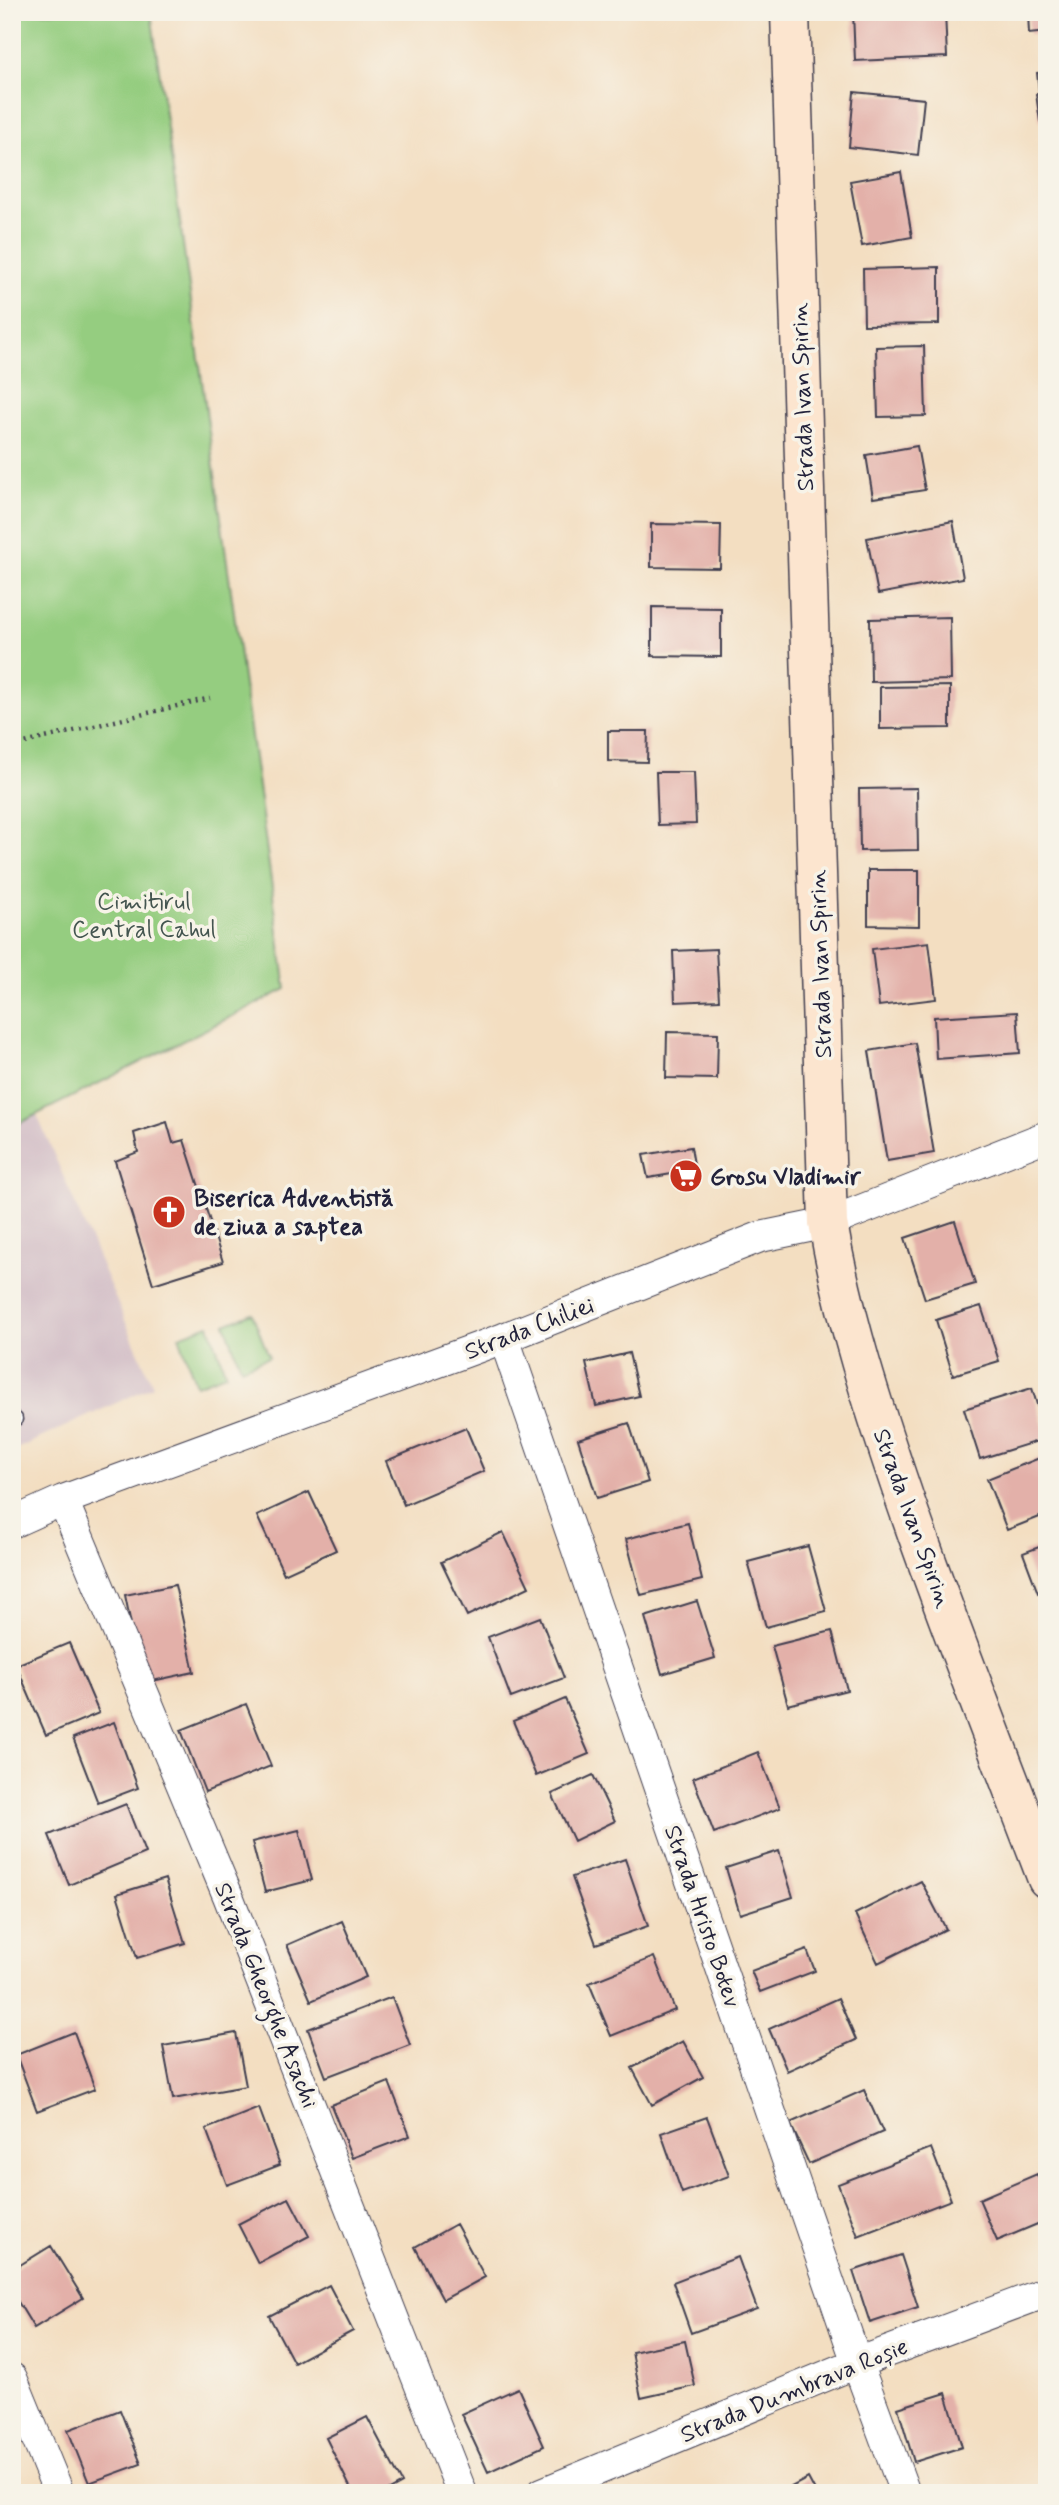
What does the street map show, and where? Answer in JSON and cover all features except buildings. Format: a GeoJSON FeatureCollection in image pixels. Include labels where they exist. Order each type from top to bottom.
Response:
{"type":"FeatureCollection","features":[{"type":"Feature","properties":{"kind":"street","name":"Strada Ivan Spirin"},"geometry":{"type":"LineString","coordinates":[[790,12],[828,1223],[837,1276],[864,1381],[923,1552],[1047,1879]]}},
{"type":"Feature","properties":{"kind":"street","name":"Strada Chiliei"},"geometry":{"type":"LineString","coordinates":[[12,1523],[63,1500],[504,1338],[760,1237],[828,1223],[1047,1136]]}},
{"type":"Feature","properties":{"kind":"street","name":"Strada Hristo Botev"},"geometry":{"type":"LineString","coordinates":[[504,1338],[857,2363],[905,2493]]}},
{"type":"Feature","properties":{"kind":"street","name":"Strada Gheorghe Asachi"},"geometry":{"type":"LineString","coordinates":[[63,1500],[228,1896],[462,2493]]}},
{"type":"Feature","properties":{"kind":"street","name":"Strada Dumbrava Roșie"},"geometry":{"type":"LineString","coordinates":[[542,2493],[857,2363],[1047,2292]]}},
{"type":"Feature","properties":{"kind":"street"},"geometry":{"type":"LineString","coordinates":[[12,2378],[59,2493]]}},
{"type":"Feature","properties":{"kind":"path"},"geometry":{"type":"LineString","coordinates":[[12,746],[210,698]]}},
{"type":"Feature","properties":{"kind":"shaded area"},"geometry":{"type":"Polygon","coordinates":[[[37,1115],[153,1386],[12,1451],[12,1127],[37,1115]]]}},
{"type":"Feature","properties":{"kind":"green space","name":"Cimitirul Central Cahul"},"geometry":{"type":"Polygon","coordinates":[[[12,12],[151,12],[286,989],[12,1127],[12,12]]]}},
{"type":"Feature","properties":{"kind":"green space"},"geometry":{"type":"Polygon","coordinates":[[[252,1313],[269,1357],[241,1368],[225,1324],[252,1313]]]}},
{"type":"Feature","properties":{"kind":"green space"},"geometry":{"type":"Polygon","coordinates":[[[209,1325],[226,1374],[196,1385],[179,1336],[209,1325]]]}},
{"type":"Feature","properties":{"kind":"place","name":"Grosu Vladimir"},"geometry":{"type":"Point","coordinates":[686,1176]}},
{"type":"Feature","properties":{"kind":"place","name":"Biserica Adventistă de ziua a saptea"},"geometry":{"type":"Point","coordinates":[169,1212]}}]}
